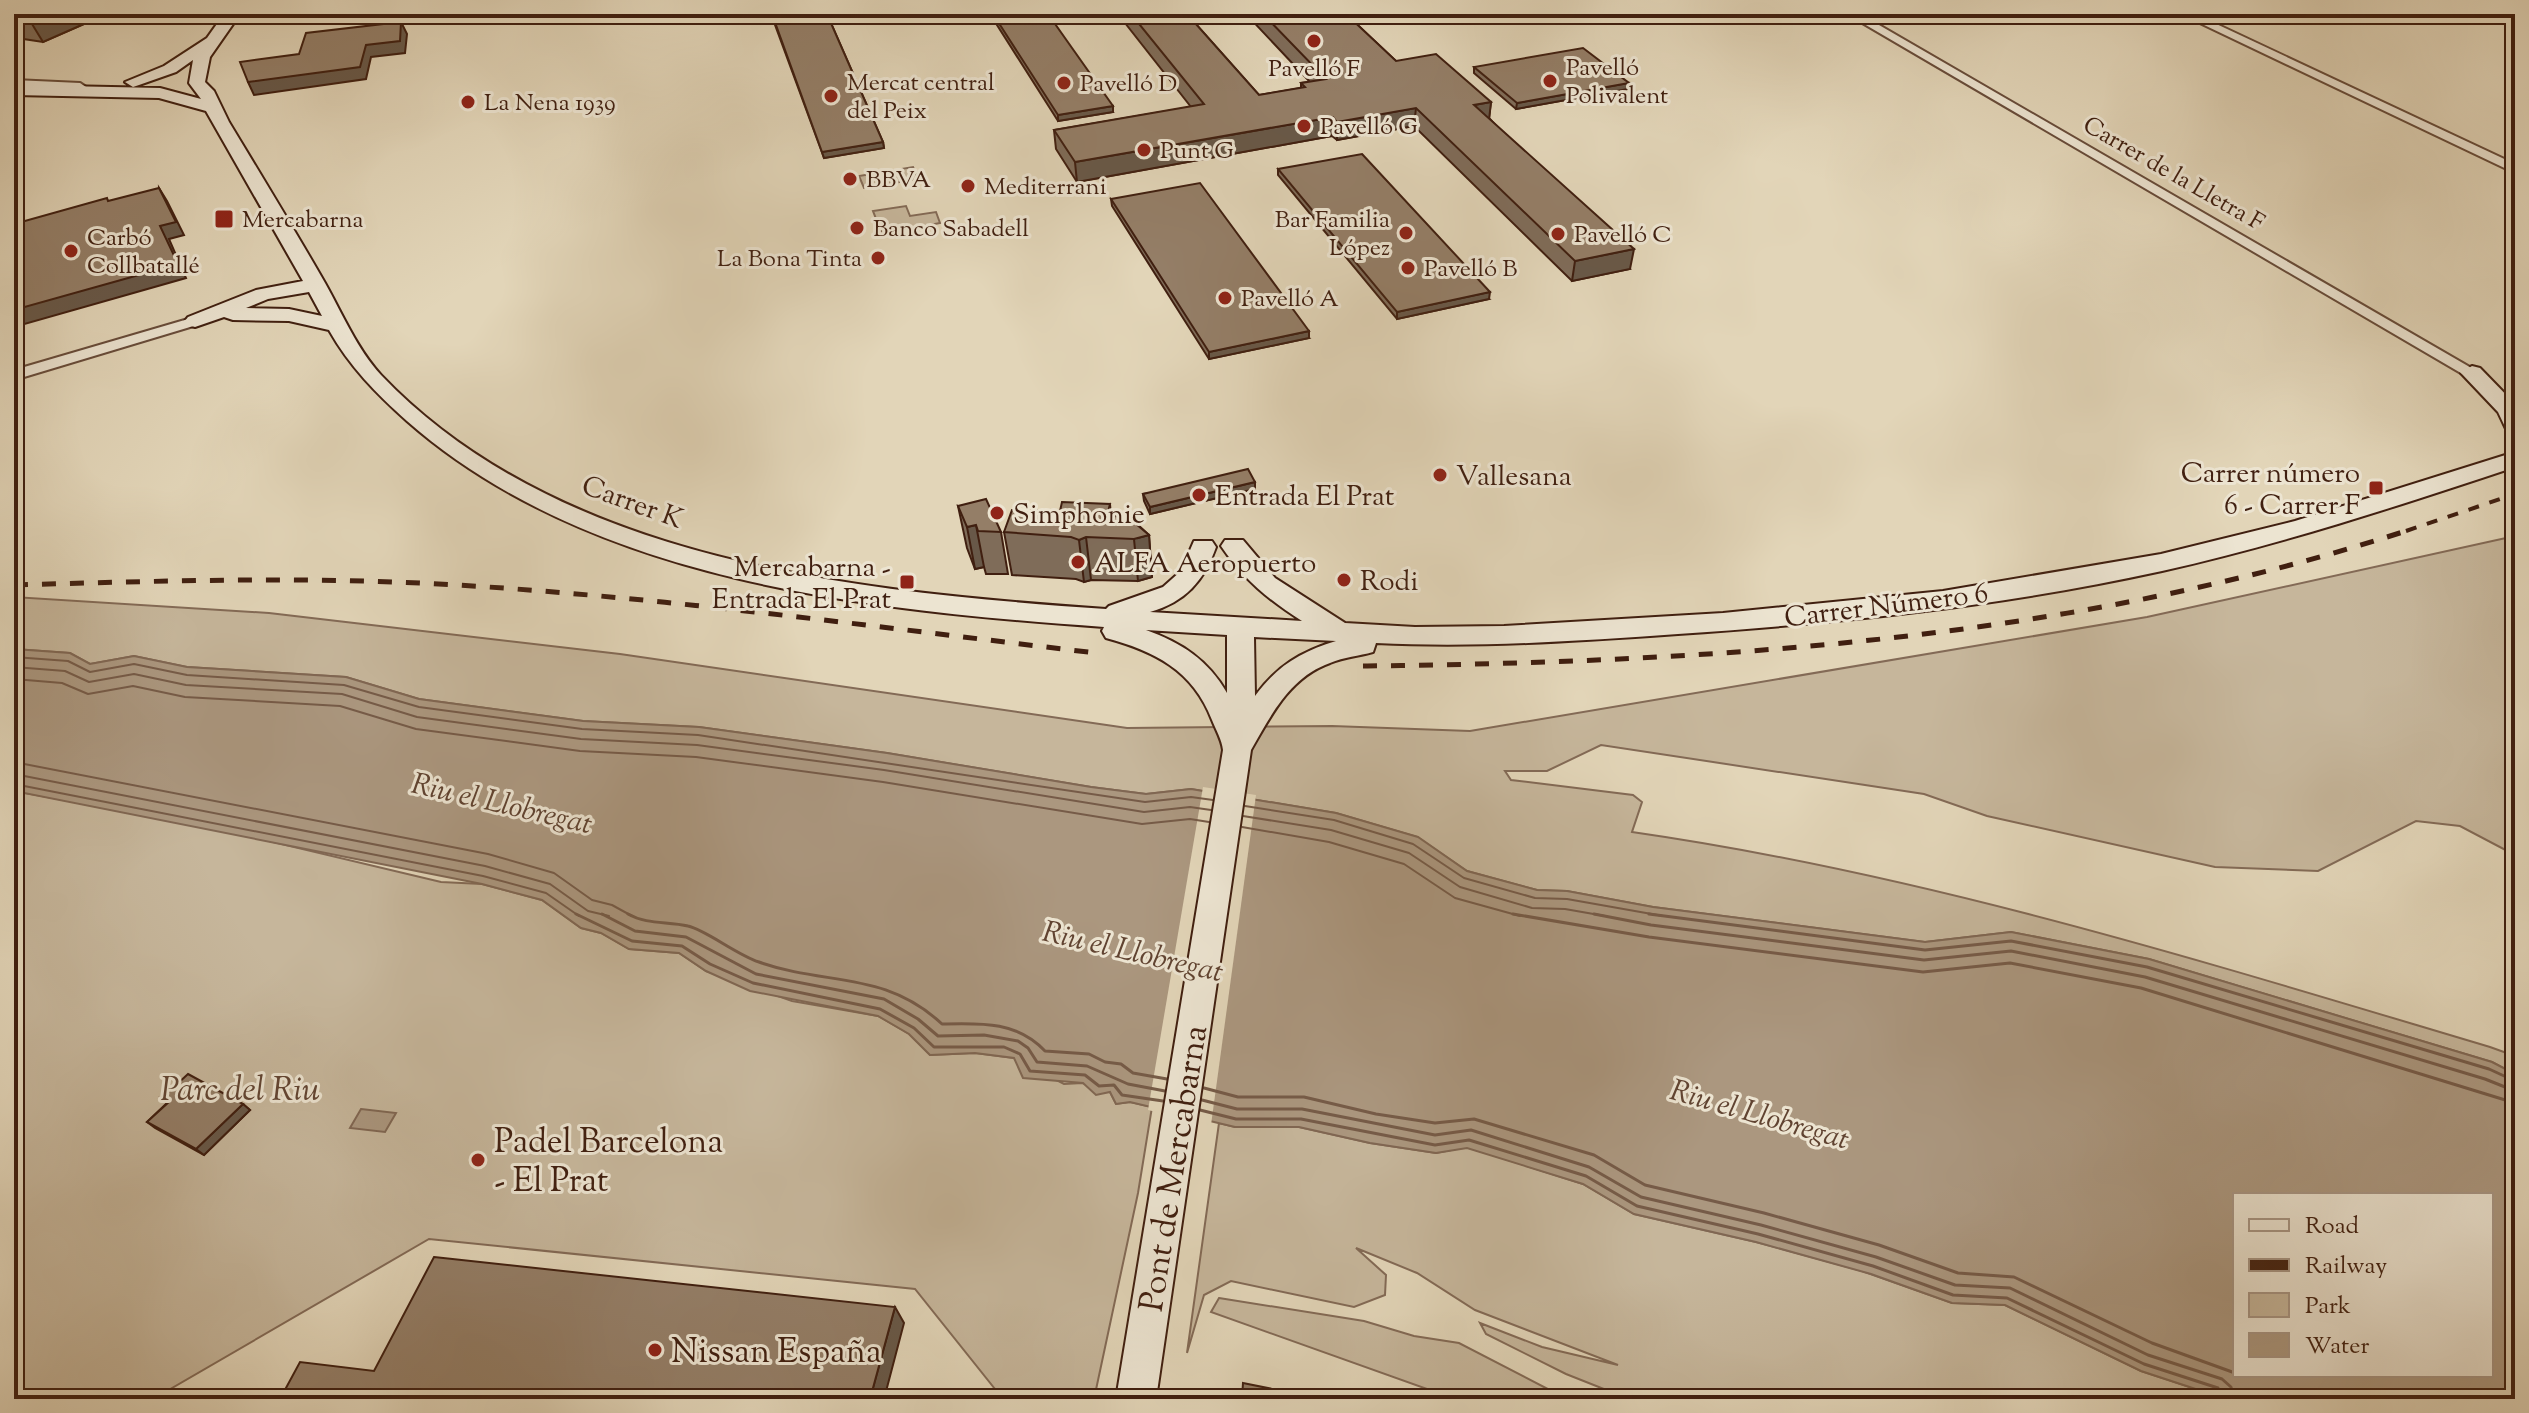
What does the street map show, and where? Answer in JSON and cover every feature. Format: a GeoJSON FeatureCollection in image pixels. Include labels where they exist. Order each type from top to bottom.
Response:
{"type":"FeatureCollection","features":[{"type":"Feature","properties":{"kind":"main road"},"geometry":{"type":"LineString","coordinates":[[128,86],[176,66],[211,41],[232,14]]}},
{"type":"Feature","properties":{"kind":"main road"},"geometry":{"type":"LineString","coordinates":[[128,86],[180,96],[208,83],[227,34],[250,14]]}},
{"type":"Feature","properties":{"kind":"main road"},"geometry":{"type":"LineString","coordinates":[[208,83],[211,41]]}},
{"type":"Feature","properties":{"kind":"main road"},"geometry":{"type":"LineString","coordinates":[[15,90],[208,83]]}},
{"type":"Feature","properties":{"kind":"main road","name":"Carrer K"},"geometry":{"type":"LineString","coordinates":[[208,83],[290,243],[372,378],[445,444],[535,496],[586,520],[695,557],[822,589],[1051,617],[1240,629]]}},
{"type":"Feature","properties":{"kind":"main road"},"geometry":{"type":"LineString","coordinates":[[231,309],[286,260],[290,243]]}},
{"type":"Feature","properties":{"kind":"main road"},"geometry":{"type":"LineString","coordinates":[[195,321],[231,309],[283,300],[316,285]]}},
{"type":"Feature","properties":{"kind":"main road"},"geometry":{"type":"LineString","coordinates":[[231,309],[337,325]]}},
{"type":"Feature","properties":{"kind":"main road"},"geometry":{"type":"LineString","coordinates":[[2472,373],[2515,388]]}},
{"type":"Feature","properties":{"kind":"main road"},"geometry":{"type":"LineString","coordinates":[[2472,373],[2515,397]]}},
{"type":"Feature","properties":{"kind":"main road"},"geometry":{"type":"LineString","coordinates":[[2472,373],[2508,410],[2515,426]]}},
{"type":"Feature","properties":{"kind":"main road"},"geometry":{"type":"LineString","coordinates":[[2510,460],[2515,434]]}},
{"type":"Feature","properties":{"kind":"main road","name":"Carrer Número 6"},"geometry":{"type":"LineString","coordinates":[[1240,629],[1472,637],[1733,621],[1929,601],[2064,580],[2230,547],[2362,511],[2510,460]]}},
{"type":"Feature","properties":{"kind":"main road"},"geometry":{"type":"LineString","coordinates":[[1234,546],[1244,563],[1282,599],[1340,633]]}},
{"type":"Feature","properties":{"kind":"main road"},"geometry":{"type":"LineString","coordinates":[[1091,618],[1143,606],[1169,595],[1191,577],[1198,567],[1203,547]]}},
{"type":"Feature","properties":{"kind":"main road"},"geometry":{"type":"LineString","coordinates":[[1051,617],[1147,640],[1184,658],[1207,680],[1220,702],[1237,750]]}},
{"type":"Feature","properties":{"kind":"main road","name":"Pont de Mercabarna"},"geometry":{"type":"LineString","coordinates":[[1136,1399],[1237,750],[1243,666],[1240,629]]}},
{"type":"Feature","properties":{"kind":"main road"},"geometry":{"type":"LineString","coordinates":[[1237,750],[1269,697],[1295,667],[1326,652],[1415,636]]}},
{"type":"Feature","properties":{"kind":"street","name":"Carrer de la Lletra F"},"geometry":{"type":"LineString","coordinates":[[1852,14],[2472,373]]}},
{"type":"Feature","properties":{"kind":"street"},"geometry":{"type":"LineString","coordinates":[[2186,14],[2515,169]]}},
{"type":"Feature","properties":{"kind":"street"},"geometry":{"type":"LineString","coordinates":[[2206,14],[2515,158]]}},
{"type":"Feature","properties":{"kind":"street"},"geometry":{"type":"LineString","coordinates":[[14,375],[195,321]]}},
{"type":"Feature","properties":{"kind":"green space"},"geometry":{"type":"Polygon","coordinates":[[[913,167],[918,179],[864,188],[859,176],[913,167]]]}},
{"type":"Feature","properties":{"kind":"green space"},"geometry":{"type":"Polygon","coordinates":[[[906,206],[910,216],[936,212],[940,223],[882,234],[873,211],[906,206]]]}},
{"type":"Feature","properties":{"kind":"green space"},"geometry":{"type":"Polygon","coordinates":[[[2515,536],[2515,855],[2460,826],[2416,821],[2318,871],[2215,867],[1987,816],[1924,794],[1601,745],[1547,771],[1505,771],[1511,780],[1633,795],[1642,802],[1632,832],[1741,850],[1958,896],[2172,953],[2490,1047],[2515,1056],[2515,1074],[2492,1062],[2149,959],[2011,932],[1925,942],[1653,907],[1567,891],[1537,890],[1467,871],[1417,837],[1336,813],[1191,789],[1146,794],[1091,787],[887,753],[699,727],[583,721],[419,699],[346,677],[187,667],[134,656],[90,664],[70,653],[14,649],[14,597],[269,613],[620,654],[1127,728],[1332,726],[1470,731],[2147,617],[2515,536]]]}},
{"type":"Feature","properties":{"kind":"green space","name":"Parc del Riu"},"geometry":{"type":"Polygon","coordinates":[[[14,791],[206,826],[441,882],[482,884],[542,900],[581,928],[601,933],[629,949],[679,953],[706,971],[792,1001],[878,1016],[909,1034],[930,1055],[975,1053],[1014,1058],[1064,1084],[1083,1083],[1110,1092],[1116,1104],[1130,1102],[1152,1107],[1138,1193],[1094,1399],[1003,1399],[915,1289],[429,1239],[153,1399],[14,1399],[14,791]]]}},
{"type":"Feature","properties":{"kind":"green space"},"geometry":{"type":"Polygon","coordinates":[[[1219,1123],[1235,1127],[1299,1127],[1370,1143],[1436,1153],[1467,1147],[1583,1184],[1634,1214],[1756,1242],[1862,1271],[1952,1303],[2005,1305],[2141,1371],[2226,1399],[1629,1399],[1566,1374],[1486,1334],[1480,1323],[1542,1347],[1618,1365],[1475,1310],[1417,1273],[1356,1248],[1386,1275],[1385,1295],[1354,1307],[1231,1281],[1204,1295],[1187,1353],[1219,1123]]]}},
{"type":"Feature","properties":{"kind":"green space"},"geometry":{"type":"Polygon","coordinates":[[[1219,1298],[1364,1321],[1414,1336],[1459,1343],[1567,1399],[1455,1399],[1211,1312],[1219,1298]]]}},
{"type":"Feature","properties":{"kind":"water","name":"Riu el Llobregat"},"geometry":{"type":"Polygon","coordinates":[[[14,649],[70,653],[90,664],[134,656],[187,667],[346,677],[419,699],[583,721],[699,727],[1146,794],[1191,789],[1336,813],[1418,837],[1467,871],[1537,890],[1567,891],[1653,907],[1925,942],[2011,932],[2149,959],[2492,1062],[2515,1074],[2515,1399],[2226,1399],[2141,1371],[2005,1305],[1952,1303],[1871,1274],[1756,1242],[1634,1214],[1583,1184],[1467,1148],[1436,1153],[1370,1143],[1299,1127],[1235,1127],[1130,1102],[1116,1104],[1110,1092],[1096,1095],[1083,1083],[1023,1078],[1014,1058],[975,1053],[930,1055],[909,1034],[878,1016],[750,991],[706,971],[679,953],[629,949],[601,933],[581,928],[542,900],[482,884],[14,791],[14,649]]]}},
{"type":"Feature","properties":{"kind":"water"},"geometry":{"type":"Polygon","coordinates":[[[361,1109],[396,1113],[385,1132],[350,1128],[361,1109]]]}},
{"type":"Feature","properties":{"kind":"pier"},"geometry":{"type":"Polygon","coordinates":[[[1203,787],[1256,795],[1211,1125],[1148,1110],[1203,787]]]}},
{"type":"Feature","properties":{"kind":"building"},"geometry":{"type":"Polygon","coordinates":[[[56,14],[32,24],[14,22],[14,16],[56,14]]]}},
{"type":"Feature","properties":{"kind":"building","name":"Mercat central del Peix"},"geometry":{"type":"Polygon","coordinates":[[[772,14],[827,14],[883,142],[822,152],[772,14]]]}},
{"type":"Feature","properties":{"kind":"building","name":"Pavelló D"},"geometry":{"type":"Polygon","coordinates":[[[993,14],[1048,14],[1113,106],[1058,115],[993,14]]]}},
{"type":"Feature","properties":{"kind":"building"},"geometry":{"type":"Polygon","coordinates":[[[1131,14],[1187,14],[1259,95],[1305,87],[1301,83],[1326,79],[1263,14],[1346,14],[1396,61],[1436,54],[1491,102],[1474,105],[1634,249],[1575,261],[1416,108],[1337,122],[1333,117],[1075,162],[1054,130],[1204,104],[1131,14]]]}},
{"type":"Feature","properties":{"kind":"building"},"geometry":{"type":"Polygon","coordinates":[[[401,22],[400,41],[366,45],[360,67],[248,82],[240,62],[299,54],[306,33],[401,22]]]}},
{"type":"Feature","properties":{"kind":"building","name":"Pavelló Polivalent"},"geometry":{"type":"Polygon","coordinates":[[[1583,48],[1629,83],[1517,103],[1474,67],[1583,48]]]}},
{"type":"Feature","properties":{"kind":"building","name":"Pavelló B"},"geometry":{"type":"Polygon","coordinates":[[[1362,154],[1490,292],[1397,312],[1278,169],[1362,154]]]}},
{"type":"Feature","properties":{"kind":"building","name":"Pavelló A"},"geometry":{"type":"Polygon","coordinates":[[[1200,183],[1309,331],[1209,352],[1111,199],[1200,183]]]}},
{"type":"Feature","properties":{"kind":"building"},"geometry":{"type":"Polygon","coordinates":[[[159,188],[176,222],[160,226],[178,264],[14,310],[14,224],[107,198],[108,201],[159,188]]]}},
{"type":"Feature","properties":{"kind":"building"},"geometry":{"type":"Polygon","coordinates":[[[1248,469],[1255,482],[1150,507],[1143,494],[1248,469]]]}},
{"type":"Feature","properties":{"kind":"building"},"geometry":{"type":"Polygon","coordinates":[[[986,499],[1001,532],[978,531],[976,525],[967,527],[958,506],[986,499]]]}},
{"type":"Feature","properties":{"kind":"building"},"geometry":{"type":"Polygon","coordinates":[[[1062,502],[1110,504],[1107,516],[1136,517],[1135,523],[1149,535],[1134,539],[1086,537],[1079,540],[1004,532],[1012,510],[1060,511],[1062,502]]]}},
{"type":"Feature","properties":{"kind":"building"},"geometry":{"type":"Polygon","coordinates":[[[188,1074],[243,1104],[196,1149],[147,1122],[169,1102],[162,1098],[188,1074]]]}},
{"type":"Feature","properties":{"kind":"building","name":"Nissan España"},"geometry":{"type":"Polygon","coordinates":[[[434,1257],[895,1307],[870,1399],[280,1399],[300,1362],[374,1371],[434,1257]]]}},
{"type":"Feature","properties":{"kind":"building"},"geometry":{"type":"Polygon","coordinates":[[[1243,1383],[1322,1399],[1242,1399],[1243,1383]]]}},
{"type":"Feature","properties":{"kind":"railway"},"geometry":{"type":"LineString","coordinates":[[2411,529],[2515,494]]}},
{"type":"Feature","properties":{"kind":"railway"},"geometry":{"type":"LineString","coordinates":[[1363,666],[1629,659],[1894,638],[2025,620],[2155,597],[2284,567],[2411,529]]}},
{"type":"Feature","properties":{"kind":"railway"},"geometry":{"type":"LineString","coordinates":[[2406,531],[2411,529]]}},
{"type":"Feature","properties":{"kind":"railway"},"geometry":{"type":"LineString","coordinates":[[14,585],[291,580],[457,585],[697,606],[1096,653]]}},
{"type":"Feature","properties":{"kind":"place","name":"Pavelló F"},"geometry":{"type":"Point","coordinates":[1314,41]}},
{"type":"Feature","properties":{"kind":"place","name":"Pavelló Polivalent"},"geometry":{"type":"Point","coordinates":[1550,81]}},
{"type":"Feature","properties":{"kind":"place","name":"Pavelló D"},"geometry":{"type":"Point","coordinates":[1064,83]}},
{"type":"Feature","properties":{"kind":"place","name":"Mercat central del Peix"},"geometry":{"type":"Point","coordinates":[831,96]}},
{"type":"Feature","properties":{"kind":"place","name":"La Nena 1939"},"geometry":{"type":"Point","coordinates":[468,102]}},
{"type":"Feature","properties":{"kind":"place","name":"Pavelló G"},"geometry":{"type":"Point","coordinates":[1304,126]}},
{"type":"Feature","properties":{"kind":"place","name":"Punt G"},"geometry":{"type":"Point","coordinates":[1144,150]}},
{"type":"Feature","properties":{"kind":"place","name":"BBVA"},"geometry":{"type":"Point","coordinates":[850,179]}},
{"type":"Feature","properties":{"kind":"place","name":"Mediterrani"},"geometry":{"type":"Point","coordinates":[968,186]}},
{"type":"Feature","properties":{"kind":"place","name":"Mercabarna"},"geometry":{"type":"Point","coordinates":[224,219]}},
{"type":"Feature","properties":{"kind":"place","name":"Banco Sabadell"},"geometry":{"type":"Point","coordinates":[857,228]}},
{"type":"Feature","properties":{"kind":"place","name":"Bar Familia López"},"geometry":{"type":"Point","coordinates":[1406,233]}},
{"type":"Feature","properties":{"kind":"place","name":"Pavelló C"},"geometry":{"type":"Point","coordinates":[1558,234]}},
{"type":"Feature","properties":{"kind":"place","name":"Carbó Collbatallé"},"geometry":{"type":"Point","coordinates":[71,251]}},
{"type":"Feature","properties":{"kind":"place","name":"La Bona Tinta"},"geometry":{"type":"Point","coordinates":[878,258]}},
{"type":"Feature","properties":{"kind":"place","name":"Pavelló B"},"geometry":{"type":"Point","coordinates":[1408,268]}},
{"type":"Feature","properties":{"kind":"place","name":"Pavelló A"},"geometry":{"type":"Point","coordinates":[1225,298]}},
{"type":"Feature","properties":{"kind":"place","name":"Vallesana"},"geometry":{"type":"Point","coordinates":[1440,475]}},
{"type":"Feature","properties":{"kind":"place","name":"Carrer número 6 - Carrer F"},"geometry":{"type":"Point","coordinates":[2376,488]}},
{"type":"Feature","properties":{"kind":"place","name":"Entrada El Prat"},"geometry":{"type":"Point","coordinates":[1199,495]}},
{"type":"Feature","properties":{"kind":"place","name":"Simphonie"},"geometry":{"type":"Point","coordinates":[997,513]}},
{"type":"Feature","properties":{"kind":"place","name":"ALFA Aeropuerto"},"geometry":{"type":"Point","coordinates":[1078,562]}},
{"type":"Feature","properties":{"kind":"place","name":"Rodi"},"geometry":{"type":"Point","coordinates":[1344,580]}},
{"type":"Feature","properties":{"kind":"place","name":"Mercabarna - Entrada El Prat"},"geometry":{"type":"Point","coordinates":[907,582]}},
{"type":"Feature","properties":{"kind":"place","name":"Padel Barcelona - El Prat"},"geometry":{"type":"Point","coordinates":[478,1160]}},
{"type":"Feature","properties":{"kind":"place","name":"Nissan España"},"geometry":{"type":"Point","coordinates":[655,1350]}}]}
